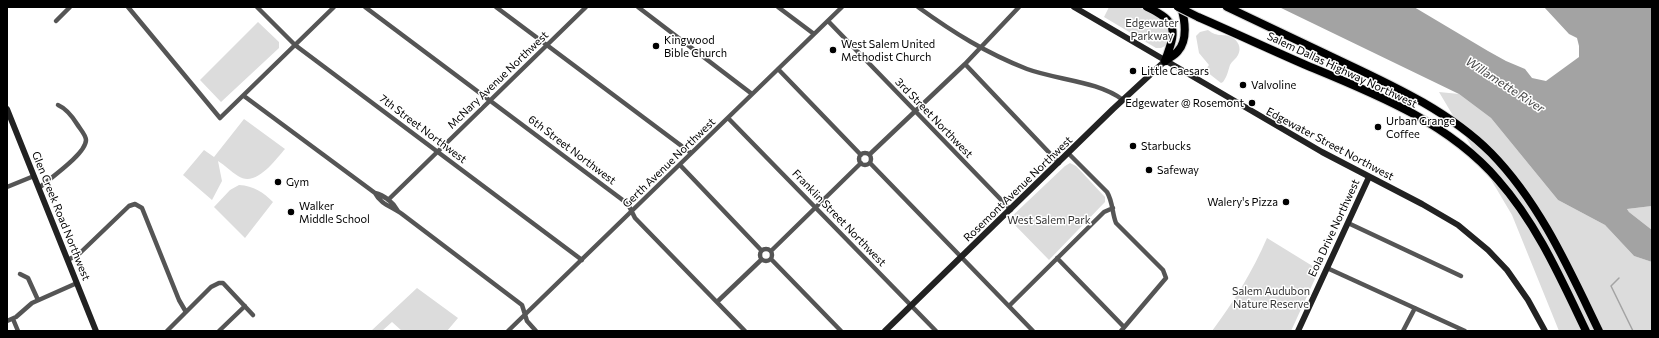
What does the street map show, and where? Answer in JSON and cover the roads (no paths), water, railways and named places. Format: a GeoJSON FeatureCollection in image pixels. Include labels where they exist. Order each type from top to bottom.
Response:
{"type":"FeatureCollection","features":[{"type":"Feature","properties":{"kind":"highway"},"geometry":{"type":"LineString","coordinates":[[1147,7],[1167,18],[1171,26],[1173,35],[1172,41],[1165,61]]}},
{"type":"Feature","properties":{"kind":"highway","name":"Salem Dallas Highway Northwest"},"geometry":{"type":"LineString","coordinates":[[1178,7],[1388,101],[1447,134],[1469,151],[1499,180],[1529,221],[1557,271],[1586,331]]}},
{"type":"Feature","properties":{"kind":"highway"},"geometry":{"type":"LineString","coordinates":[[1165,61],[1178,51],[1184,38],[1185,25],[1181,7]]}},
{"type":"Feature","properties":{"kind":"highway","name":"Salem Dallas Highway Northwest"},"geometry":{"type":"LineString","coordinates":[[1227,7],[1391,85],[1445,116],[1479,142],[1508,173],[1532,205],[1567,266],[1599,331]]}},
{"type":"Feature","properties":{"kind":"main road","name":"Edgewater Street Northwest"},"geometry":{"type":"LineString","coordinates":[[1074,7],[1322,152],[1443,215],[1479,242],[1498,260],[1519,286],[1535,311],[1545,331]]}},
{"type":"Feature","properties":{"kind":"main road","name":"Rosemont Avenue Northwest"},"geometry":{"type":"LineString","coordinates":[[885,331],[1165,61]]}},
{"type":"Feature","properties":{"kind":"main road","name":"Glen Creek Road Northwest"},"geometry":{"type":"LineString","coordinates":[[7,109],[96,331]]}},
{"type":"Feature","properties":{"kind":"main road","name":"Eola Drive Northwest"},"geometry":{"type":"LineString","coordinates":[[1298,331],[1369,177]]}},
{"type":"Feature","properties":{"kind":"street"},"geometry":{"type":"LineString","coordinates":[[56,21],[70,7]]}},
{"type":"Feature","properties":{"kind":"street"},"geometry":{"type":"LineString","coordinates":[[128,7],[220,118],[334,7]]}},
{"type":"Feature","properties":{"kind":"street","name":"7th Street Northwest"},"geometry":{"type":"LineString","coordinates":[[257,7],[295,45],[582,260]]}},
{"type":"Feature","properties":{"kind":"street","name":"6th Street Northwest"},"geometry":{"type":"LineString","coordinates":[[365,7],[628,204],[636,218],[745,331]]}},
{"type":"Feature","properties":{"kind":"street"},"geometry":{"type":"LineString","coordinates":[[496,7],[691,153]]}},
{"type":"Feature","properties":{"kind":"street","name":"McNary Avenue Northwest"},"geometry":{"type":"LineString","coordinates":[[388,200],[586,7]]}},
{"type":"Feature","properties":{"kind":"street"},"geometry":{"type":"LineString","coordinates":[[638,7],[752,94]]}},
{"type":"Feature","properties":{"kind":"street"},"geometry":{"type":"LineString","coordinates":[[778,7],[814,34]]}},
{"type":"Feature","properties":{"kind":"street","name":"Gerth Avenue Northwest"},"geometry":{"type":"LineString","coordinates":[[508,331],[842,7]]}},
{"type":"Feature","properties":{"kind":"street"},"geometry":{"type":"LineString","coordinates":[[918,7],[979,48],[1029,69],[1106,90],[1123,100]]}},
{"type":"Feature","properties":{"kind":"street"},"geometry":{"type":"LineString","coordinates":[[870,154],[965,64],[1020,7]]}},
{"type":"Feature","properties":{"kind":"street","name":"3rd Street Northwest"},"geometry":{"type":"LineString","coordinates":[[828,21],[1011,210]]}},
{"type":"Feature","properties":{"kind":"street"},"geometry":{"type":"LineString","coordinates":[[965,64],[1059,163]]}},
{"type":"Feature","properties":{"kind":"street"},"geometry":{"type":"LineString","coordinates":[[778,69],[861,154]]}},
{"type":"Feature","properties":{"kind":"street"},"geometry":{"type":"LineString","coordinates":[[244,96],[375,193],[382,195],[398,210],[522,305],[528,322],[536,331]]}},
{"type":"Feature","properties":{"kind":"street"},"geometry":{"type":"LineString","coordinates":[[39,188],[77,156],[86,144],[85,135],[71,115],[58,105]]}},
{"type":"Feature","properties":{"kind":"street","name":"Franklin Street Northwest"},"geometry":{"type":"LineString","coordinates":[[728,118],[936,331]]}},
{"type":"Feature","properties":{"kind":"street"},"geometry":{"type":"LineString","coordinates":[[861,154],[867,152],[870,154]]}},
{"type":"Feature","properties":{"kind":"street"},"geometry":{"type":"LineString","coordinates":[[861,154],[859,157],[861,163]]}},
{"type":"Feature","properties":{"kind":"street"},"geometry":{"type":"LineString","coordinates":[[870,154],[872,157],[870,163]]}},
{"type":"Feature","properties":{"kind":"street"},"geometry":{"type":"LineString","coordinates":[[1057,258],[1122,329],[1164,283],[1166,278],[1163,270],[1116,223],[1113,216],[1111,199],[1107,192],[1068,154]]}},
{"type":"Feature","properties":{"kind":"street"},"geometry":{"type":"LineString","coordinates":[[771,251],[861,163]]}},
{"type":"Feature","properties":{"kind":"street"},"geometry":{"type":"LineString","coordinates":[[861,163],[864,165],[870,163]]}},
{"type":"Feature","properties":{"kind":"street"},"geometry":{"type":"LineString","coordinates":[[870,163],[1033,331]]}},
{"type":"Feature","properties":{"kind":"street"},"geometry":{"type":"LineString","coordinates":[[680,165],[761,250]]}},
{"type":"Feature","properties":{"kind":"street"},"geometry":{"type":"LineString","coordinates":[[7,187],[34,176]]}},
{"type":"Feature","properties":{"kind":"street"},"geometry":{"type":"LineString","coordinates":[[375,193],[378,198],[392,209],[398,210]]}},
{"type":"Feature","properties":{"kind":"street"},"geometry":{"type":"LineString","coordinates":[[68,260],[80,253],[129,206],[135,204],[142,208],[179,300],[186,312]]}},
{"type":"Feature","properties":{"kind":"street"},"geometry":{"type":"LineString","coordinates":[[1008,306],[1104,212],[1113,208]]}},
{"type":"Feature","properties":{"kind":"street"},"geometry":{"type":"LineString","coordinates":[[1348,223],[1461,276]]}},
{"type":"Feature","properties":{"kind":"street"},"geometry":{"type":"LineString","coordinates":[[761,250],[768,249],[771,251]]}},
{"type":"Feature","properties":{"kind":"street"},"geometry":{"type":"LineString","coordinates":[[761,250],[759,254],[761,260]]}},
{"type":"Feature","properties":{"kind":"street"},"geometry":{"type":"LineString","coordinates":[[771,251],[771,259],[841,331]]}},
{"type":"Feature","properties":{"kind":"street"},"geometry":{"type":"LineString","coordinates":[[717,302],[761,260],[765,261],[771,259]]}},
{"type":"Feature","properties":{"kind":"street"},"geometry":{"type":"LineString","coordinates":[[1327,268],[1465,331]]}},
{"type":"Feature","properties":{"kind":"street"},"geometry":{"type":"LineString","coordinates":[[20,274],[28,278],[38,300]]}},
{"type":"Feature","properties":{"kind":"street"},"geometry":{"type":"LineString","coordinates":[[167,331],[211,287],[219,282],[222,283],[253,315]]}},
{"type":"Feature","properties":{"kind":"street"},"geometry":{"type":"LineString","coordinates":[[7,321],[13,319],[38,300],[77,283]]}},
{"type":"Feature","properties":{"kind":"street"},"geometry":{"type":"LineString","coordinates":[[219,331],[245,306]]}},
{"type":"Feature","properties":{"kind":"street"},"geometry":{"type":"LineString","coordinates":[[1403,331],[1415,308]]}},
{"type":"Feature","properties":{"kind":"street"},"geometry":{"type":"LineString","coordinates":[[13,319],[18,331]]}},
{"type":"Feature","properties":{"kind":"water","name":"Willamette River"},"geometry":{"type":"Polygon","coordinates":[[[1279,7],[1414,7],[1488,51],[1525,69],[1532,78],[1546,81],[1579,57],[1579,46],[1577,38],[1569,34],[1544,7],[1652,7],[1652,206],[1627,209],[1652,230],[1652,262],[1634,256],[1605,225],[1558,200],[1491,118],[1459,94],[1279,7]]]}},
{"type":"Feature","properties":{"kind":"waterway"},"geometry":{"type":"LineString","coordinates":[[1619,278],[1611,286],[1633,331]]}},
{"type":"Feature","properties":{"kind":"place","name":"Kingwood Bible Church"},"geometry":{"type":"Point","coordinates":[656,46]}},
{"type":"Feature","properties":{"kind":"place","name":"West Salem United Methodist Church"},"geometry":{"type":"Point","coordinates":[833,50]}},
{"type":"Feature","properties":{"kind":"place","name":"Little Caesars"},"geometry":{"type":"Point","coordinates":[1133,71]}},
{"type":"Feature","properties":{"kind":"place","name":"Valvoline"},"geometry":{"type":"Point","coordinates":[1243,85]}},
{"type":"Feature","properties":{"kind":"place","name":"Edgewater @ Rosemont"},"geometry":{"type":"Point","coordinates":[1252,103]}},
{"type":"Feature","properties":{"kind":"place","name":"Urban Grange Coffee"},"geometry":{"type":"Point","coordinates":[1378,127]}},
{"type":"Feature","properties":{"kind":"place","name":"Starbucks"},"geometry":{"type":"Point","coordinates":[1133,146]}},
{"type":"Feature","properties":{"kind":"place","name":"Safeway"},"geometry":{"type":"Point","coordinates":[1149,170]}},
{"type":"Feature","properties":{"kind":"place","name":"Gym"},"geometry":{"type":"Point","coordinates":[278,182]}},
{"type":"Feature","properties":{"kind":"place","name":"Walery's Pizza"},"geometry":{"type":"Point","coordinates":[1286,202]}},
{"type":"Feature","properties":{"kind":"place","name":"Walker Middle School"},"geometry":{"type":"Point","coordinates":[291,212]}},
{"type":"Feature","properties":{"kind":"park label","name":"Edgewater Parkway"},"geometry":{"type":"Point","coordinates":[1152,29]}},
{"type":"Feature","properties":{"kind":"park label","name":"West Salem Park"},"geometry":{"type":"Point","coordinates":[1049,220]}},
{"type":"Feature","properties":{"kind":"park label","name":"Salem Audubon Nature Reserve"},"geometry":{"type":"Point","coordinates":[1271,297]}}]}
